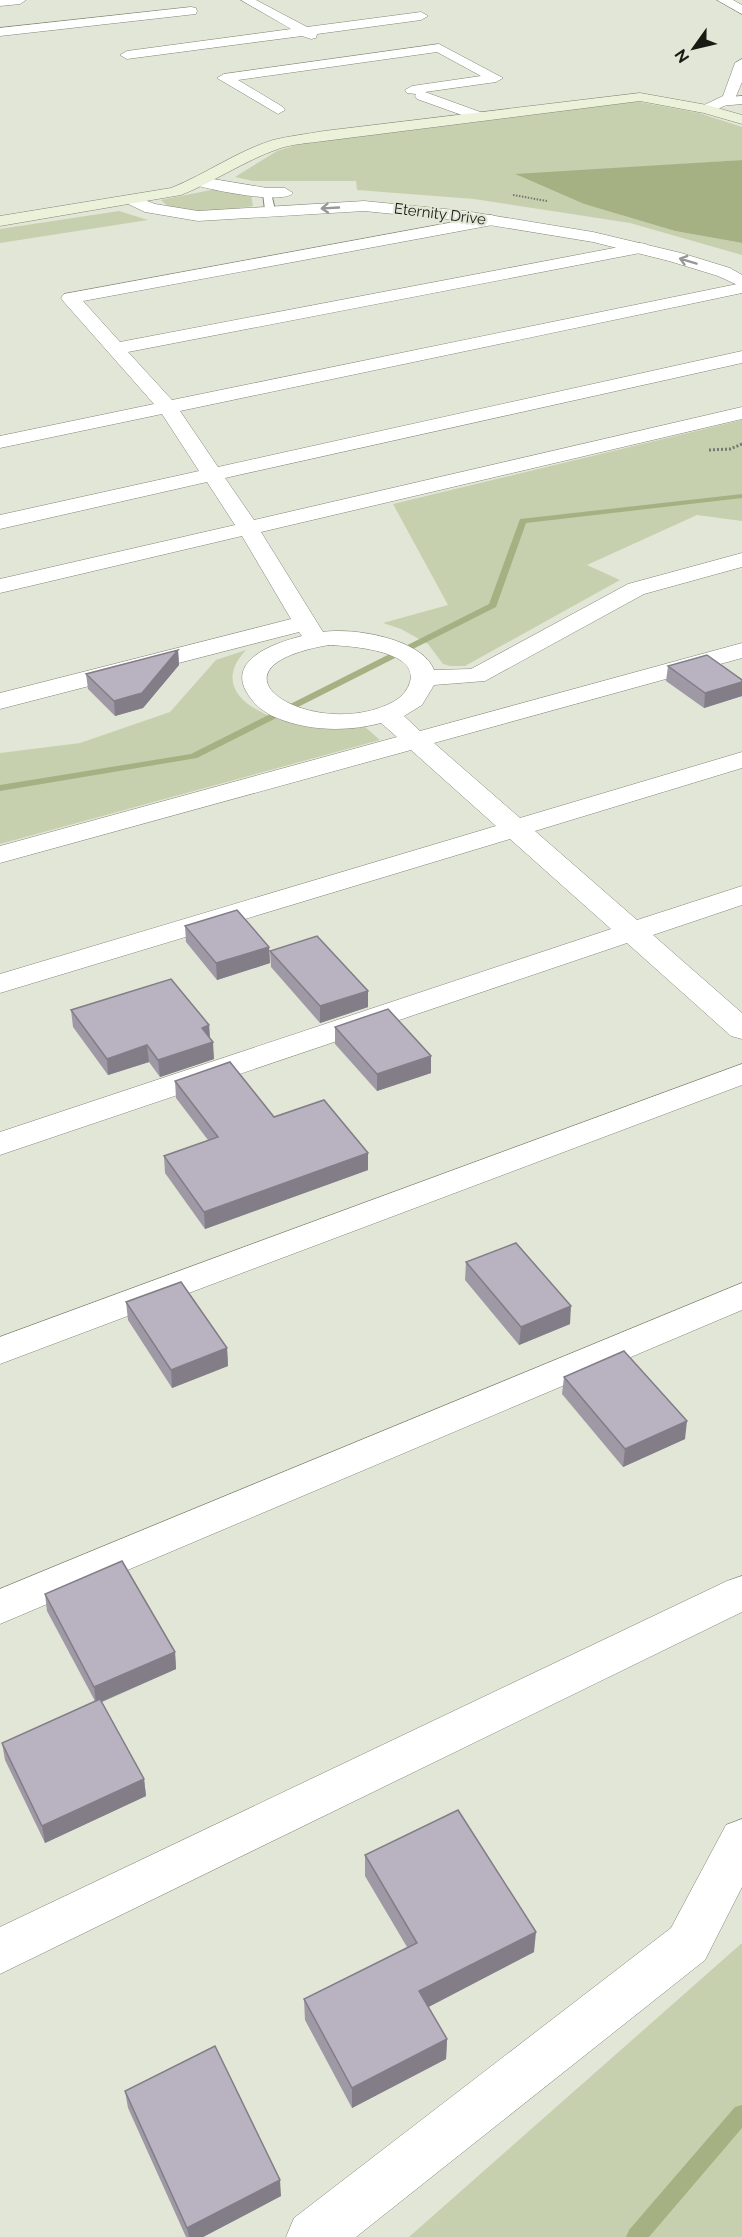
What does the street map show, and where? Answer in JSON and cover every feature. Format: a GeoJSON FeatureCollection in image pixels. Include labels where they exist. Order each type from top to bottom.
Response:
{"type":"FeatureCollection","features":[{"type":"Feature","properties":{"kind":"main road"},"geometry":{"type":"LineString","coordinates":[[0,221],[175,192],[201,182],[250,155],[277,144],[450,119],[640,97],[713,106],[742,120]]}},
{"type":"Feature","properties":{"kind":"street"},"geometry":{"type":"LineString","coordinates":[[0,2],[20,0]]}},
{"type":"Feature","properties":{"kind":"street"},"geometry":{"type":"LineString","coordinates":[[723,0],[742,10]]}},
{"type":"Feature","properties":{"kind":"street"},"geometry":{"type":"LineString","coordinates":[[252,3],[279,3]]}},
{"type":"Feature","properties":{"kind":"street"},"geometry":{"type":"LineString","coordinates":[[252,3],[359,59]]}},
{"type":"Feature","properties":{"kind":"street"},"geometry":{"type":"LineString","coordinates":[[0,32],[191,11]]}},
{"type":"Feature","properties":{"kind":"street"},"geometry":{"type":"LineString","coordinates":[[127,55],[421,16]]}},
{"type":"Feature","properties":{"kind":"street"},"geometry":{"type":"LineString","coordinates":[[207,80],[439,48],[496,78],[397,95],[450,119]]}},
{"type":"Feature","properties":{"kind":"street"},"geometry":{"type":"LineString","coordinates":[[713,106],[729,98],[742,63]]}},
{"type":"Feature","properties":{"kind":"street"},"geometry":{"type":"LineString","coordinates":[[224,78],[278,110]]}},
{"type":"Feature","properties":{"kind":"street"},"geometry":{"type":"LineString","coordinates":[[417,93],[478,116]]}},
{"type":"Feature","properties":{"kind":"street"},"geometry":{"type":"LineString","coordinates":[[713,106],[742,100]]}},
{"type":"Feature","properties":{"kind":"street","name":"Eternity Drive"},"geometry":{"type":"LineString","coordinates":[[201,182],[268,202],[364,206],[492,220],[593,237],[724,272],[742,282]]}},
{"type":"Feature","properties":{"kind":"street","name":"Eternity Drive"},"geometry":{"type":"LineString","coordinates":[[132,200],[151,207],[198,216],[268,202],[368,194],[457,200],[623,228],[703,248]]}},
{"type":"Feature","properties":{"kind":"street"},"geometry":{"type":"LineString","coordinates":[[310,631],[248,528],[167,407],[70,298],[492,220]]}},
{"type":"Feature","properties":{"kind":"street"},"geometry":{"type":"LineString","coordinates":[[114,349],[640,248]]}},
{"type":"Feature","properties":{"kind":"street"},"geometry":{"type":"LineString","coordinates":[[0,442],[742,288]]}},
{"type":"Feature","properties":{"kind":"street"},"geometry":{"type":"LineString","coordinates":[[0,522],[742,357]]}},
{"type":"Feature","properties":{"kind":"street"},"geometry":{"type":"LineString","coordinates":[[0,586],[742,413]]}},
{"type":"Feature","properties":{"kind":"street"},"geometry":{"type":"LineString","coordinates":[[424,678],[476,676],[636,589],[742,560]]}},
{"type":"Feature","properties":{"kind":"street"},"geometry":{"type":"LineString","coordinates":[[0,701],[310,631],[395,648],[416,661],[424,678],[419,694],[409,703],[386,714],[360,720],[319,720],[283,711],[260,695],[255,686],[254,676],[266,658],[293,645],[310,631]]}},
{"type":"Feature","properties":{"kind":"street"},"geometry":{"type":"LineString","coordinates":[[0,855],[742,650]]}},
{"type":"Feature","properties":{"kind":"street"},"geometry":{"type":"LineString","coordinates":[[386,714],[742,1029]]}},
{"type":"Feature","properties":{"kind":"street"},"geometry":{"type":"LineString","coordinates":[[0,984],[742,760]]}},
{"type":"Feature","properties":{"kind":"street"},"geometry":{"type":"LineString","coordinates":[[0,1144],[742,895]]}},
{"type":"Feature","properties":{"kind":"street"},"geometry":{"type":"LineString","coordinates":[[0,1351],[742,1074]]}},
{"type":"Feature","properties":{"kind":"street"},"geometry":{"type":"LineString","coordinates":[[0,1607],[742,1296]]}},
{"type":"Feature","properties":{"kind":"street"},"geometry":{"type":"LineString","coordinates":[[0,1951],[742,1593]]}},
{"type":"Feature","properties":{"kind":"street"},"geometry":{"type":"LineString","coordinates":[[314,2237],[688,1944],[742,1840]]}},
{"type":"Feature","properties":{"kind":"shaded area"},"geometry":{"type":"Polygon","coordinates":[[[634,101],[699,113],[742,127],[742,160],[517,175],[584,204],[675,231],[742,243],[742,255],[630,223],[474,199],[357,190],[356,181],[253,181],[235,177],[277,151],[303,143],[634,101]]]}},
{"type":"Feature","properties":{"kind":"shaded area"},"geometry":{"type":"Polygon","coordinates":[[[742,160],[742,243],[675,231],[584,204],[515,174],[742,160]]]}},
{"type":"Feature","properties":{"kind":"shaded area"},"geometry":{"type":"Polygon","coordinates":[[[221,188],[251,195],[253,206],[205,212],[179,210],[161,200],[221,188]]]}},
{"type":"Feature","properties":{"kind":"shaded area"},"geometry":{"type":"Polygon","coordinates":[[[119,211],[148,220],[0,243],[0,229],[119,211]]]}},
{"type":"Feature","properties":{"kind":"shaded area"},"geometry":{"type":"Polygon","coordinates":[[[742,420],[742,521],[697,515],[587,565],[620,580],[465,666],[443,664],[428,644],[401,629],[383,623],[448,605],[393,504],[742,420]]]}},
{"type":"Feature","properties":{"kind":"shaded area"},"geometry":{"type":"Polygon","coordinates":[[[246,650],[235,666],[233,680],[237,692],[259,711],[274,718],[305,726],[365,727],[380,740],[0,844],[0,753],[80,743],[170,712],[216,660],[246,650]]]}},
{"type":"Feature","properties":{"kind":"shaded area"},"geometry":{"type":"Polygon","coordinates":[[[742,1943],[742,2237],[409,2237],[742,1943]]]}},
{"type":"Feature","properties":{"kind":"building"},"geometry":{"type":"Polygon","coordinates":[[[178,650],[142,693],[114,701],[86,674],[178,650]]]}},
{"type":"Feature","properties":{"kind":"building"},"geometry":{"type":"Polygon","coordinates":[[[707,655],[742,682],[705,693],[668,666],[707,655]]]}},
{"type":"Feature","properties":{"kind":"building"},"geometry":{"type":"Polygon","coordinates":[[[237,910],[269,947],[216,963],[185,926],[237,910]]]}},
{"type":"Feature","properties":{"kind":"building"},"geometry":{"type":"Polygon","coordinates":[[[317,936],[368,991],[320,1006],[270,951],[317,936]]]}},
{"type":"Feature","properties":{"kind":"building"},"geometry":{"type":"Polygon","coordinates":[[[171,979],[209,1025],[202,1028],[213,1042],[158,1060],[147,1045],[107,1059],[71,1010],[171,979]]]}},
{"type":"Feature","properties":{"kind":"building"},"geometry":{"type":"Polygon","coordinates":[[[388,1009],[431,1056],[377,1074],[335,1027],[388,1009]]]}},
{"type":"Feature","properties":{"kind":"building"},"geometry":{"type":"Polygon","coordinates":[[[230,1062],[274,1117],[324,1100],[368,1153],[204,1212],[164,1156],[218,1137],[175,1081],[230,1062]]]}},
{"type":"Feature","properties":{"kind":"building"},"geometry":{"type":"Polygon","coordinates":[[[516,1243],[571,1306],[521,1327],[466,1262],[516,1243]]]}},
{"type":"Feature","properties":{"kind":"building"},"geometry":{"type":"Polygon","coordinates":[[[181,1282],[227,1348],[171,1370],[126,1302],[181,1282]]]}},
{"type":"Feature","properties":{"kind":"building"},"geometry":{"type":"Polygon","coordinates":[[[624,1351],[687,1421],[625,1449],[564,1377],[624,1351]]]}},
{"type":"Feature","properties":{"kind":"building"},"geometry":{"type":"Polygon","coordinates":[[[122,1561],[175,1652],[94,1687],[45,1594],[122,1561]]]}},
{"type":"Feature","properties":{"kind":"building"},"geometry":{"type":"Polygon","coordinates":[[[100,1699],[144,1779],[42,1826],[2,1743],[100,1699]]]}},
{"type":"Feature","properties":{"kind":"building"},"geometry":{"type":"Polygon","coordinates":[[[458,1810],[536,1932],[419,1991],[447,2039],[352,2088],[304,1999],[417,1943],[365,1855],[458,1810]]]}},
{"type":"Feature","properties":{"kind":"building"},"geometry":{"type":"Polygon","coordinates":[[[215,2046],[280,2180],[187,2228],[125,2091],[215,2046]]]}},
{"type":"Feature","properties":{"kind":"waterway"},"geometry":{"type":"LineString","coordinates":[[0,788],[194,756],[493,605],[523,521],[742,496]]}},
{"type":"Feature","properties":{"kind":"waterway"},"geometry":{"type":"LineString","coordinates":[[636,2237],[742,2114]]}}]}
